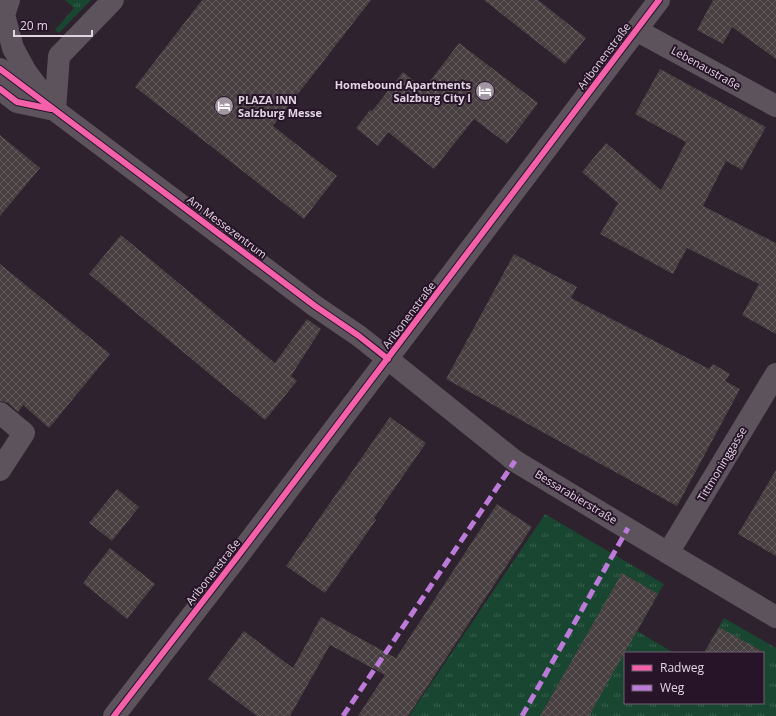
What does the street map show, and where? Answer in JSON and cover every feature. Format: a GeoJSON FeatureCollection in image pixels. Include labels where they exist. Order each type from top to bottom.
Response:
{"type":"FeatureCollection","features":[{"type":"Feature","properties":{"kind":"street"},"geometry":{"type":"LineString","coordinates":[[10,0],[4,15],[13,48],[26,72],[55,110]]}},
{"type":"Feature","properties":{"kind":"street"},"geometry":{"type":"LineString","coordinates":[[55,110],[59,56],[113,0]]}},
{"type":"Feature","properties":{"kind":"street","name":"Aribonenstraße"},"geometry":{"type":"LineString","coordinates":[[114,716],[388,359],[659,0]]}},
{"type":"Feature","properties":{"kind":"street","name":"Lebenaustraße"},"geometry":{"type":"LineString","coordinates":[[636,30],[776,106]]}},
{"type":"Feature","properties":{"kind":"street","name":"Am Messezentrum"},"geometry":{"type":"LineString","coordinates":[[0,69],[315,306],[359,336],[388,359]]}},
{"type":"Feature","properties":{"kind":"street","name":"Am Messezentrum"},"geometry":{"type":"LineString","coordinates":[[0,89],[17,102],[55,110]]}},
{"type":"Feature","properties":{"kind":"street","name":"Bessarabierstraße"},"geometry":{"type":"LineString","coordinates":[[388,359],[515,461],[668,554],[776,617]]}},
{"type":"Feature","properties":{"kind":"street","name":"Tittmoninggasse"},"geometry":{"type":"LineString","coordinates":[[668,554],[776,374]]}},
{"type":"Feature","properties":{"kind":"street"},"geometry":{"type":"LineString","coordinates":[[0,413],[24,434],[0,470]]}},
{"type":"Feature","properties":{"kind":"green space"},"geometry":{"type":"Polygon","coordinates":[[[65,0],[91,0],[59,33],[55,30],[74,8],[65,0]]]}},
{"type":"Feature","properties":{"kind":"green space"},"geometry":{"type":"Polygon","coordinates":[[[545,514],[664,584],[637,631],[672,652],[624,652],[624,704],[764,704],[764,652],[705,652],[724,618],[776,648],[776,716],[409,716],[545,514]]]}},
{"type":"Feature","properties":{"kind":"building","name":"PLAZA INN Salzburg Messe"},"geometry":{"type":"Polygon","coordinates":[[[202,0],[371,0],[273,126],[337,176],[304,219],[135,87],[202,0]]]}},
{"type":"Feature","properties":{"kind":"building"},"geometry":{"type":"Polygon","coordinates":[[[484,0],[538,0],[586,38],[565,64],[484,0]]]}},
{"type":"Feature","properties":{"kind":"building"},"geometry":{"type":"Polygon","coordinates":[[[713,0],[776,0],[776,59],[732,27],[723,44],[697,30],[713,0]]]}},
{"type":"Feature","properties":{"kind":"building"},"geometry":{"type":"Polygon","coordinates":[[[459,43],[538,103],[507,144],[474,119],[434,169],[388,132],[378,146],[356,128],[370,110],[372,111],[403,72],[424,89],[459,43]]]}},
{"type":"Feature","properties":{"kind":"building"},"geometry":{"type":"Polygon","coordinates":[[[660,69],[766,127],[742,170],[726,161],[703,206],[776,243],[776,334],[742,315],[759,284],[687,248],[673,274],[600,234],[618,203],[582,172],[606,143],[661,190],[686,142],[635,114],[660,69]]]}},
{"type":"Feature","properties":{"kind":"building"},"geometry":{"type":"Polygon","coordinates":[[[0,135],[40,168],[0,216],[0,135]]]}},
{"type":"Feature","properties":{"kind":"building"},"geometry":{"type":"Polygon","coordinates":[[[121,235],[275,363],[307,319],[321,329],[291,376],[297,381],[265,420],[89,274],[121,235]]]}},
{"type":"Feature","properties":{"kind":"building"},"geometry":{"type":"Polygon","coordinates":[[[514,254],[577,287],[571,298],[709,369],[713,364],[730,374],[725,381],[740,389],[677,506],[446,379],[514,254]]]}},
{"type":"Feature","properties":{"kind":"building"},"geometry":{"type":"Polygon","coordinates":[[[0,264],[110,354],[49,428],[23,405],[18,412],[8,403],[0,401],[0,264]]]}},
{"type":"Feature","properties":{"kind":"building"},"geometry":{"type":"Polygon","coordinates":[[[390,417],[426,443],[374,518],[376,520],[325,593],[286,566],[390,417]]]}},
{"type":"Feature","properties":{"kind":"building"},"geometry":{"type":"Polygon","coordinates":[[[776,470],[776,556],[738,534],[776,470]]]}},
{"type":"Feature","properties":{"kind":"building"},"geometry":{"type":"Polygon","coordinates":[[[117,489],[139,507],[112,541],[89,523],[117,489]]]}},
{"type":"Feature","properties":{"kind":"building"},"geometry":{"type":"Polygon","coordinates":[[[497,504],[532,527],[408,716],[358,716],[385,675],[330,645],[290,716],[257,716],[208,679],[244,631],[293,668],[321,617],[396,658],[497,504]]]}},
{"type":"Feature","properties":{"kind":"building"},"geometry":{"type":"Polygon","coordinates":[[[110,548],[155,584],[127,619],[83,583],[110,548]]]}},
{"type":"Feature","properties":{"kind":"building"},"geometry":{"type":"Polygon","coordinates":[[[622,573],[658,594],[589,716],[540,716],[622,573]]]}},
{"type":"Feature","properties":{"kind":"building"},"geometry":{"type":"Polygon","coordinates":[[[719,627],[763,652],[705,652],[719,627]]]}},
{"type":"Feature","properties":{"kind":"marked path"},"geometry":{"type":"LineString","coordinates":[[343,716],[515,461]]}},
{"type":"Feature","properties":{"kind":"marked path"},"geometry":{"type":"LineString","coordinates":[[522,716],[628,528]]}},
{"type":"Feature","properties":{"kind":"cycle path"},"geometry":{"type":"LineString","coordinates":[[114,716],[238,556],[659,0]]}},
{"type":"Feature","properties":{"kind":"cycle path"},"geometry":{"type":"LineString","coordinates":[[0,69],[315,306],[359,336],[388,359]]}},
{"type":"Feature","properties":{"kind":"cycle path"},"geometry":{"type":"LineString","coordinates":[[0,89],[17,102],[51,109]]}},
{"type":"Feature","properties":{"kind":"place","name":"Homebound Apartments Salzburg City I"},"geometry":{"type":"Point","coordinates":[485,91]}},
{"type":"Feature","properties":{"kind":"place","name":"PLAZA INN Salzburg Messe"},"geometry":{"type":"Point","coordinates":[224,106]}}]}
